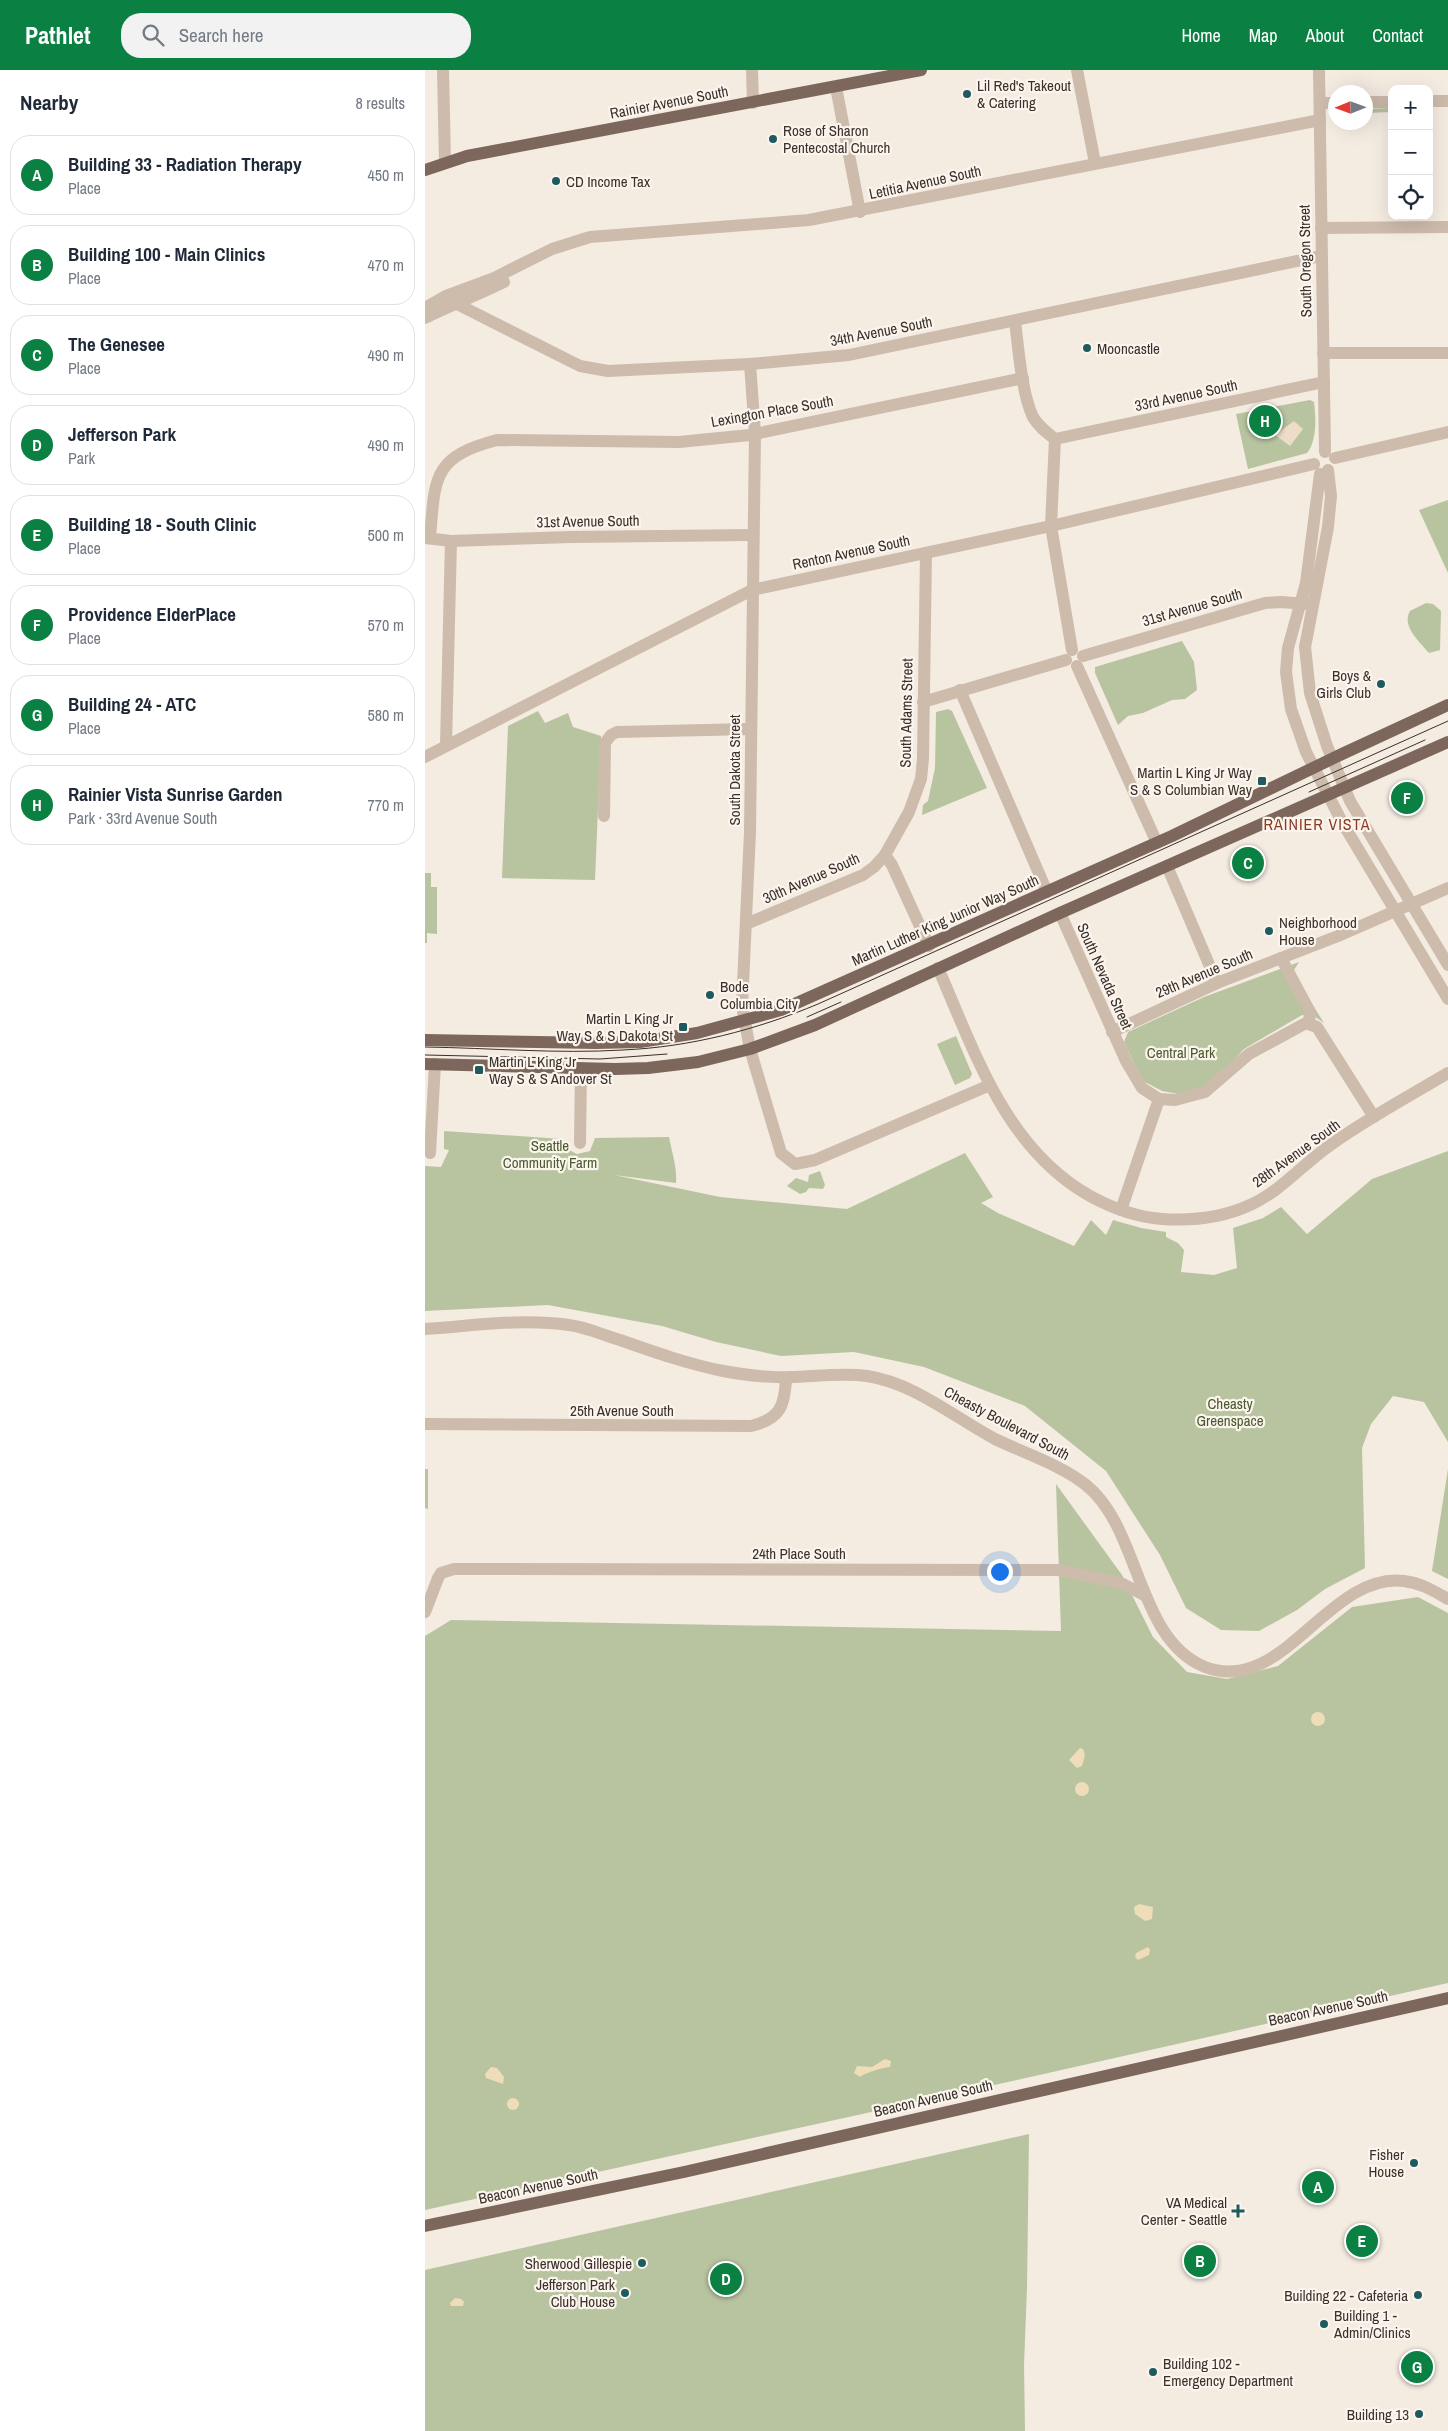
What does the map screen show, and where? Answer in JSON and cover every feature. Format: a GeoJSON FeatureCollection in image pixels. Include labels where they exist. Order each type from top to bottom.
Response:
{"type":"FeatureCollection","features":[{"type":"Feature","properties":{"kind":"main road","name":"Rainier Avenue South"},"geometry":{"type":"LineString","coordinates":[[425,170],[445,162],[836,88],[921,70]]}},
{"type":"Feature","properties":{"kind":"main road","name":"Martin Luther King Junior Way South"},"geometry":{"type":"LineString","coordinates":[[425,1040],[640,1042],[697,1033],[744,1022],[801,1003],[929,946],[1157,843],[1314,767],[1448,706]]}},
{"type":"Feature","properties":{"kind":"main road"},"geometry":{"type":"LineString","coordinates":[[430,1064],[581,1069],[648,1068],[698,1062],[750,1049],[815,1025],[1059,912],[1448,742]]}},
{"type":"Feature","properties":{"kind":"main road","name":"Beacon Avenue South"},"geometry":{"type":"LineString","coordinates":[[425,2226],[684,2172],[1448,1998]]}},
{"type":"Feature","properties":{"kind":"street"},"geometry":{"type":"LineString","coordinates":[[443,70],[445,162]]}},
{"type":"Feature","properties":{"kind":"street"},"geometry":{"type":"LineString","coordinates":[[752,70],[753,103]]}},
{"type":"Feature","properties":{"kind":"street"},"geometry":{"type":"LineString","coordinates":[[1077,70],[1095,163]]}},
{"type":"Feature","properties":{"kind":"street","name":"South Oregon Street"},"geometry":{"type":"LineString","coordinates":[[1319,70],[1323,353],[1330,455]]}},
{"type":"Feature","properties":{"kind":"street"},"geometry":{"type":"LineString","coordinates":[[836,88],[861,212]]}},
{"type":"Feature","properties":{"kind":"street"},"geometry":{"type":"LineString","coordinates":[[1433,101],[1448,101]]}},
{"type":"Feature","properties":{"kind":"street"},"geometry":{"type":"LineString","coordinates":[[1373,102],[1388,102]]}},
{"type":"Feature","properties":{"kind":"street"},"geometry":{"type":"LineString","coordinates":[[1320,103],[1328,103]]}},
{"type":"Feature","properties":{"kind":"street","name":"Letitia Avenue South"},"geometry":{"type":"LineString","coordinates":[[425,308],[446,296],[492,279],[571,241],[589,237],[780,224],[861,212],[1095,163],[1320,120]]}},
{"type":"Feature","properties":{"kind":"street"},"geometry":{"type":"LineString","coordinates":[[1321,228],[1448,227]]}},
{"type":"Feature","properties":{"kind":"street","name":"34th Avenue South"},"geometry":{"type":"LineString","coordinates":[[455,303],[580,366],[594,370],[608,371],[750,364],[849,355],[1321,256]]}},
{"type":"Feature","properties":{"kind":"street","name":"Letitia Avenue South"},"geometry":{"type":"LineString","coordinates":[[425,318],[520,275],[535,259]]}},
{"type":"Feature","properties":{"kind":"street"},"geometry":{"type":"LineString","coordinates":[[1015,321],[1023,378],[1032,416],[1040,427],[1055,439],[1051,526],[1075,658],[1157,843]]}},
{"type":"Feature","properties":{"kind":"street"},"geometry":{"type":"LineString","coordinates":[[1323,353],[1448,352]]}},
{"type":"Feature","properties":{"kind":"street","name":"South Dakota Street"},"geometry":{"type":"LineString","coordinates":[[750,364],[755,434],[752,535],[750,832],[742,1006],[750,1049],[781,1153],[795,1164],[815,1160],[989,1085]]}},
{"type":"Feature","properties":{"kind":"street","name":"Lexington Place South"},"geometry":{"type":"LineString","coordinates":[[428,538],[434,493],[442,468],[461,452],[497,440],[679,442],[755,434],[1023,378]]}},
{"type":"Feature","properties":{"kind":"street","name":"33rd Avenue South"},"geometry":{"type":"LineString","coordinates":[[1055,439],[1324,382]]}},
{"type":"Feature","properties":{"kind":"street"},"geometry":{"type":"LineString","coordinates":[[1448,432],[1330,455],[1321,469],[1305,604],[1305,647],[1310,693],[1332,759],[1357,815],[1448,965]]}},
{"type":"Feature","properties":{"kind":"street","name":"Renton Avenue South"},"geometry":{"type":"LineString","coordinates":[[425,756],[752,590],[1321,469]]}},
{"type":"Feature","properties":{"kind":"street","name":"31st Avenue South"},"geometry":{"type":"LineString","coordinates":[[428,538],[451,541],[571,537],[752,535]]}},
{"type":"Feature","properties":{"kind":"street"},"geometry":{"type":"LineString","coordinates":[[446,745],[451,541]]}},
{"type":"Feature","properties":{"kind":"street","name":"South Adams Street"},"geometry":{"type":"LineString","coordinates":[[885,855],[909,812],[921,779],[926,553]]}},
{"type":"Feature","properties":{"kind":"street","name":"31st Avenue South"},"geometry":{"type":"LineString","coordinates":[[923,702],[1265,603],[1305,604]]}},
{"type":"Feature","properties":{"kind":"street"},"geometry":{"type":"LineString","coordinates":[[1305,604],[1288,648],[1286,672],[1288,695],[1298,733],[1342,822],[1448,999]]}},
{"type":"Feature","properties":{"kind":"street"},"geometry":{"type":"LineString","coordinates":[[960,690],[1047,892]]}},
{"type":"Feature","properties":{"kind":"street"},"geometry":{"type":"LineString","coordinates":[[604,816],[605,743],[611,735],[617,732],[751,729]]}},
{"type":"Feature","properties":{"kind":"street"},"geometry":{"type":"LineString","coordinates":[[885,855],[892,865],[929,946]]}},
{"type":"Feature","properties":{"kind":"street","name":"30th Avenue South"},"geometry":{"type":"LineString","coordinates":[[747,924],[863,875],[885,855]]}},
{"type":"Feature","properties":{"kind":"street"},"geometry":{"type":"LineString","coordinates":[[1167,866],[1217,983]]}},
{"type":"Feature","properties":{"kind":"street","name":"29th Avenue South"},"geometry":{"type":"LineString","coordinates":[[1112,1032],[1217,983],[1448,888]]}},
{"type":"Feature","properties":{"kind":"street","name":"South Nevada Street"},"geometry":{"type":"LineString","coordinates":[[1059,912],[1135,1079],[1142,1088],[1159,1099]]}},
{"type":"Feature","properties":{"kind":"street"},"geometry":{"type":"LineString","coordinates":[[1281,958],[1310,1012],[1309,1023]]}},
{"type":"Feature","properties":{"kind":"street"},"geometry":{"type":"LineString","coordinates":[[938,968],[989,1085],[1019,1135],[1055,1173],[1095,1199],[1121,1210],[1159,1099],[1175,1100],[1205,1092],[1262,1045],[1302,1023],[1309,1023],[1317,1027],[1374,1117]]}},
{"type":"Feature","properties":{"kind":"street"},"geometry":{"type":"LineString","coordinates":[[430,1064],[431,1153]]}},
{"type":"Feature","properties":{"kind":"street"},"geometry":{"type":"LineString","coordinates":[[579,1143],[581,1069]]}},
{"type":"Feature","properties":{"kind":"street","name":"28th Avenue South"},"geometry":{"type":"LineString","coordinates":[[1121,1210],[1152,1218],[1192,1220],[1237,1210],[1274,1191],[1320,1152],[1448,1073]]}},
{"type":"Feature","properties":{"kind":"street","name":"Cheasty Boulevard South"},"geometry":{"type":"LineString","coordinates":[[425,1329],[533,1323],[572,1325],[709,1368],[748,1375],[786,1378],[848,1375],[882,1380],[926,1399],[993,1437],[1070,1475],[1087,1486],[1114,1521],[1161,1626],[1176,1647],[1202,1666],[1226,1670],[1245,1669],[1274,1657],[1349,1596],[1363,1587],[1378,1582],[1393,1580],[1420,1584],[1448,1599]]}},
{"type":"Feature","properties":{"kind":"street","name":"25th Avenue South"},"geometry":{"type":"LineString","coordinates":[[425,1424],[751,1426],[762,1423],[778,1412],[784,1404],[786,1378]]}},
{"type":"Feature","properties":{"kind":"street","name":"24th Place South"},"geometry":{"type":"LineString","coordinates":[[425,1612],[438,1578],[447,1570],[455,1569],[1058,1570],[1121,1583],[1147,1596]]}},
{"type":"Feature","properties":{"kind":"green space"},"geometry":{"type":"Polygon","coordinates":[[[1388,108],[1388,112],[1373,113],[1373,109],[1388,108]]]}},
{"type":"Feature","properties":{"kind":"green space"},"geometry":{"type":"Polygon","coordinates":[[[1310,400],[1314,402],[1315,429],[1313,442],[1307,453],[1248,469],[1236,414],[1310,400]]]}},
{"type":"Feature","properties":{"kind":"green space"},"geometry":{"type":"Polygon","coordinates":[[[1448,500],[1448,573],[1419,510],[1448,500]]]}},
{"type":"Feature","properties":{"kind":"green space"},"geometry":{"type":"Polygon","coordinates":[[[1426,603],[1433,604],[1441,611],[1440,650],[1429,653],[1413,634],[1408,622],[1410,611],[1426,603]]]}},
{"type":"Feature","properties":{"kind":"green space"},"geometry":{"type":"Polygon","coordinates":[[[1182,641],[1194,662],[1197,690],[1185,699],[1172,700],[1143,713],[1128,716],[1118,725],[1095,673],[1095,667],[1182,641]]]}},
{"type":"Feature","properties":{"kind":"green space"},"geometry":{"type":"Polygon","coordinates":[[[948,709],[952,711],[987,788],[922,815],[923,805],[928,801],[935,768],[936,712],[948,709]]]}},
{"type":"Feature","properties":{"kind":"green space"},"geometry":{"type":"Polygon","coordinates":[[[538,711],[545,723],[568,713],[573,727],[601,736],[595,880],[502,878],[508,726],[538,711]]]}},
{"type":"Feature","properties":{"kind":"green space"},"geometry":{"type":"Polygon","coordinates":[[[425,873],[431,873],[431,887],[437,887],[437,934],[427,933],[427,943],[425,943],[425,873]]]}},
{"type":"Feature","properties":{"kind":"green space","name":"Central Park"},"geometry":{"type":"Polygon","coordinates":[[[1299,962],[1294,970],[1297,980],[1324,1023],[1314,1016],[1302,1015],[1244,1049],[1212,1083],[1193,1092],[1179,1094],[1162,1091],[1145,1082],[1140,1076],[1124,1042],[1128,1032],[1204,997],[1299,962]]]}},
{"type":"Feature","properties":{"kind":"green space"},"geometry":{"type":"Polygon","coordinates":[[[956,1036],[972,1074],[970,1078],[955,1085],[937,1044],[956,1036]]]}},
{"type":"Feature","properties":{"kind":"green space","name":"Cheasty Greenspace"},"geometry":{"type":"Polygon","coordinates":[[[444,1131],[562,1139],[567,1149],[577,1154],[590,1151],[595,1138],[669,1137],[675,1165],[676,1183],[614,1175],[720,1197],[847,1209],[965,1153],[993,1197],[981,1203],[998,1213],[1074,1246],[1091,1220],[1106,1235],[1113,1220],[1141,1228],[1166,1232],[1166,1237],[1178,1243],[1184,1250],[1181,1272],[1214,1275],[1237,1268],[1233,1228],[1263,1218],[1281,1207],[1307,1234],[1372,1179],[1448,1151],[1448,1442],[1424,1402],[1393,1396],[1371,1424],[1362,1448],[1365,1568],[1325,1589],[1297,1610],[1259,1631],[1221,1630],[1186,1608],[1160,1555],[1106,1471],[1025,1406],[924,1367],[854,1352],[781,1356],[716,1342],[662,1326],[548,1305],[425,1311],[425,1166],[441,1167],[449,1150],[444,1149],[444,1131]]]}},
{"type":"Feature","properties":{"kind":"green space"},"geometry":{"type":"Polygon","coordinates":[[[820,1171],[825,1185],[823,1189],[809,1188],[806,1192],[800,1194],[787,1186],[796,1178],[808,1182],[809,1175],[820,1171]]]}},
{"type":"Feature","properties":{"kind":"green space"},"geometry":{"type":"Polygon","coordinates":[[[425,1469],[428,1469],[428,1509],[425,1508],[425,1469]]]}},
{"type":"Feature","properties":{"kind":"green space"},"geometry":{"type":"Polygon","coordinates":[[[1448,1469],[1448,1579],[1432,1571],[1448,1469]]]}},
{"type":"Feature","properties":{"kind":"green space"},"geometry":{"type":"Polygon","coordinates":[[[1056,1484],[1122,1575],[1153,1637],[1187,1672],[1227,1679],[1278,1666],[1352,1607],[1418,1597],[1448,1613],[1448,1983],[425,2210],[425,1636],[451,1620],[1061,1631],[1056,1484]]]}},
{"type":"Feature","properties":{"kind":"green space"},"geometry":{"type":"Polygon","coordinates":[[[1029,2134],[1024,2365],[1025,2431],[425,2431],[425,2270],[1029,2134]]]}},
{"type":"Feature","properties":{"kind":"sand"},"geometry":{"type":"Polygon","coordinates":[[[1315,1712],[1321,1712],[1325,1719],[1321,1726],[1315,1726],[1311,1722],[1311,1716],[1315,1712]]]}},
{"type":"Feature","properties":{"kind":"sand"},"geometry":{"type":"Polygon","coordinates":[[[1080,1748],[1083,1749],[1085,1755],[1082,1766],[1077,1768],[1069,1760],[1080,1748]]]}},
{"type":"Feature","properties":{"kind":"sand"},"geometry":{"type":"Polygon","coordinates":[[[1082,1782],[1087,1784],[1089,1789],[1087,1794],[1082,1796],[1077,1794],[1075,1789],[1077,1784],[1082,1782]]]}},
{"type":"Feature","properties":{"kind":"sand"},"geometry":{"type":"Polygon","coordinates":[[[1139,1904],[1153,1907],[1152,1919],[1145,1921],[1135,1914],[1134,1907],[1139,1904]]]}},
{"type":"Feature","properties":{"kind":"sand"},"geometry":{"type":"Polygon","coordinates":[[[1148,1947],[1150,1950],[1149,1955],[1138,1960],[1135,1957],[1136,1953],[1148,1947]]]}},
{"type":"Feature","properties":{"kind":"sand"},"geometry":{"type":"Polygon","coordinates":[[[885,2059],[891,2061],[890,2067],[875,2070],[860,2077],[854,2073],[857,2066],[872,2067],[885,2059]]]}},
{"type":"Feature","properties":{"kind":"sand"},"geometry":{"type":"Polygon","coordinates":[[[491,2067],[497,2068],[504,2077],[503,2084],[486,2078],[485,2074],[491,2067]]]}},
{"type":"Feature","properties":{"kind":"sand"},"geometry":{"type":"Polygon","coordinates":[[[511,2098],[515,2098],[519,2104],[515,2110],[511,2110],[507,2106],[507,2102],[511,2098]]]}},
{"type":"Feature","properties":{"kind":"sand"},"geometry":{"type":"Polygon","coordinates":[[[543,2280],[549,2286],[543,2292],[537,2286],[543,2280]]]}},
{"type":"Feature","properties":{"kind":"sand"},"geometry":{"type":"Polygon","coordinates":[[[455,2298],[461,2299],[464,2302],[463,2306],[451,2306],[450,2303],[455,2298]]]}},
{"type":"Feature","properties":{"kind":"shaded area"},"geometry":{"type":"Polygon","coordinates":[[[1294,421],[1303,429],[1290,446],[1275,435],[1294,421]]]}},
{"type":"Feature","properties":{"kind":"tram line"},"geometry":{"type":"LineString","coordinates":[[425,1047],[573,1051],[648,1048],[722,1036],[771,1022],[818,1004],[1448,721]]}},
{"type":"Feature","properties":{"kind":"tram line"},"geometry":{"type":"LineString","coordinates":[[1309,792],[1425,740]]}},
{"type":"Feature","properties":{"kind":"tram line"},"geometry":{"type":"LineString","coordinates":[[807,1017],[841,1002]]}},
{"type":"Feature","properties":{"kind":"tram line"},"geometry":{"type":"LineString","coordinates":[[425,1055],[600,1059],[667,1054]]}},
{"type":"Feature","properties":{"kind":"place","name":"Lil Red's Takeout & Catering"},"geometry":{"type":"Point","coordinates":[967,94]}},
{"type":"Feature","properties":{"kind":"place","name":"Rose of Sharon Pentecostal Church"},"geometry":{"type":"Point","coordinates":[773,139]}},
{"type":"Feature","properties":{"kind":"place","name":"CD Income Tax"},"geometry":{"type":"Point","coordinates":[556,181]}},
{"type":"Feature","properties":{"kind":"place","name":"Mooncastle"},"geometry":{"type":"Point","coordinates":[1087,348]}},
{"type":"Feature","properties":{"kind":"place","name":"Rainier Vista Sunrise Garden"},"geometry":{"type":"Point","coordinates":[1265,421]}},
{"type":"Feature","properties":{"kind":"place","name":"Boys & Girls Club"},"geometry":{"type":"Point","coordinates":[1381,684]}},
{"type":"Feature","properties":{"kind":"place","name":"Martin L King Jr Way S & S Columbian Way"},"geometry":{"type":"Point","coordinates":[1262,781]}},
{"type":"Feature","properties":{"kind":"place","name":"Providence ElderPlace"},"geometry":{"type":"Point","coordinates":[1407,798]}},
{"type":"Feature","properties":{"kind":"place","name":"The Genesee"},"geometry":{"type":"Point","coordinates":[1248,863]}},
{"type":"Feature","properties":{"kind":"place","name":"Neighborhood House"},"geometry":{"type":"Point","coordinates":[1269,931]}},
{"type":"Feature","properties":{"kind":"place","name":"Bode Columbia City"},"geometry":{"type":"Point","coordinates":[710,995]}},
{"type":"Feature","properties":{"kind":"place","name":"Martin L King Jr Way S & S Dakota St"},"geometry":{"type":"Point","coordinates":[683,1027]}},
{"type":"Feature","properties":{"kind":"place","name":"Martin L King Jr Way S & S Andover St"},"geometry":{"type":"Point","coordinates":[479,1070]}},
{"type":"Feature","properties":{"kind":"place","name":"Fisher House"},"geometry":{"type":"Point","coordinates":[1414,2163]}},
{"type":"Feature","properties":{"kind":"place","name":"Building 33 - Radiation Therapy"},"geometry":{"type":"Point","coordinates":[1318,2187]}},
{"type":"Feature","properties":{"kind":"place","name":"VA Medical Center - Seattle"},"geometry":{"type":"Point","coordinates":[1238,2211]}},
{"type":"Feature","properties":{"kind":"place","name":"Building 18 - South Clinic"},"geometry":{"type":"Point","coordinates":[1362,2241]}},
{"type":"Feature","properties":{"kind":"place","name":"Building 100 - Main Clinics"},"geometry":{"type":"Point","coordinates":[1200,2261]}},
{"type":"Feature","properties":{"kind":"place","name":"Sherwood Gillespie"},"geometry":{"type":"Point","coordinates":[642,2263]}},
{"type":"Feature","properties":{"kind":"place","name":"Jefferson Park"},"geometry":{"type":"Point","coordinates":[726,2279]}},
{"type":"Feature","properties":{"kind":"place","name":"Jefferson Park Club House"},"geometry":{"type":"Point","coordinates":[625,2293]}},
{"type":"Feature","properties":{"kind":"place","name":"Building 22 - Cafeteria"},"geometry":{"type":"Point","coordinates":[1418,2295]}},
{"type":"Feature","properties":{"kind":"place","name":"Building 1 - Admin/Clinics"},"geometry":{"type":"Point","coordinates":[1324,2324]}},
{"type":"Feature","properties":{"kind":"place","name":"Building 24 - ATC"},"geometry":{"type":"Point","coordinates":[1417,2367]}},
{"type":"Feature","properties":{"kind":"place","name":"Building 102 - Emergency Department"},"geometry":{"type":"Point","coordinates":[1153,2372]}},
{"type":"Feature","properties":{"kind":"place","name":"Building 13"},"geometry":{"type":"Point","coordinates":[1419,2414]}},
{"type":"Feature","properties":{"kind":"district","name":"RAINIER VISTA"},"geometry":{"type":"Point","coordinates":[1317,824]}},
{"type":"Feature","properties":{"kind":"park label","name":"Seattle Community Farm"},"geometry":{"type":"Point","coordinates":[550,1154]}}]}
